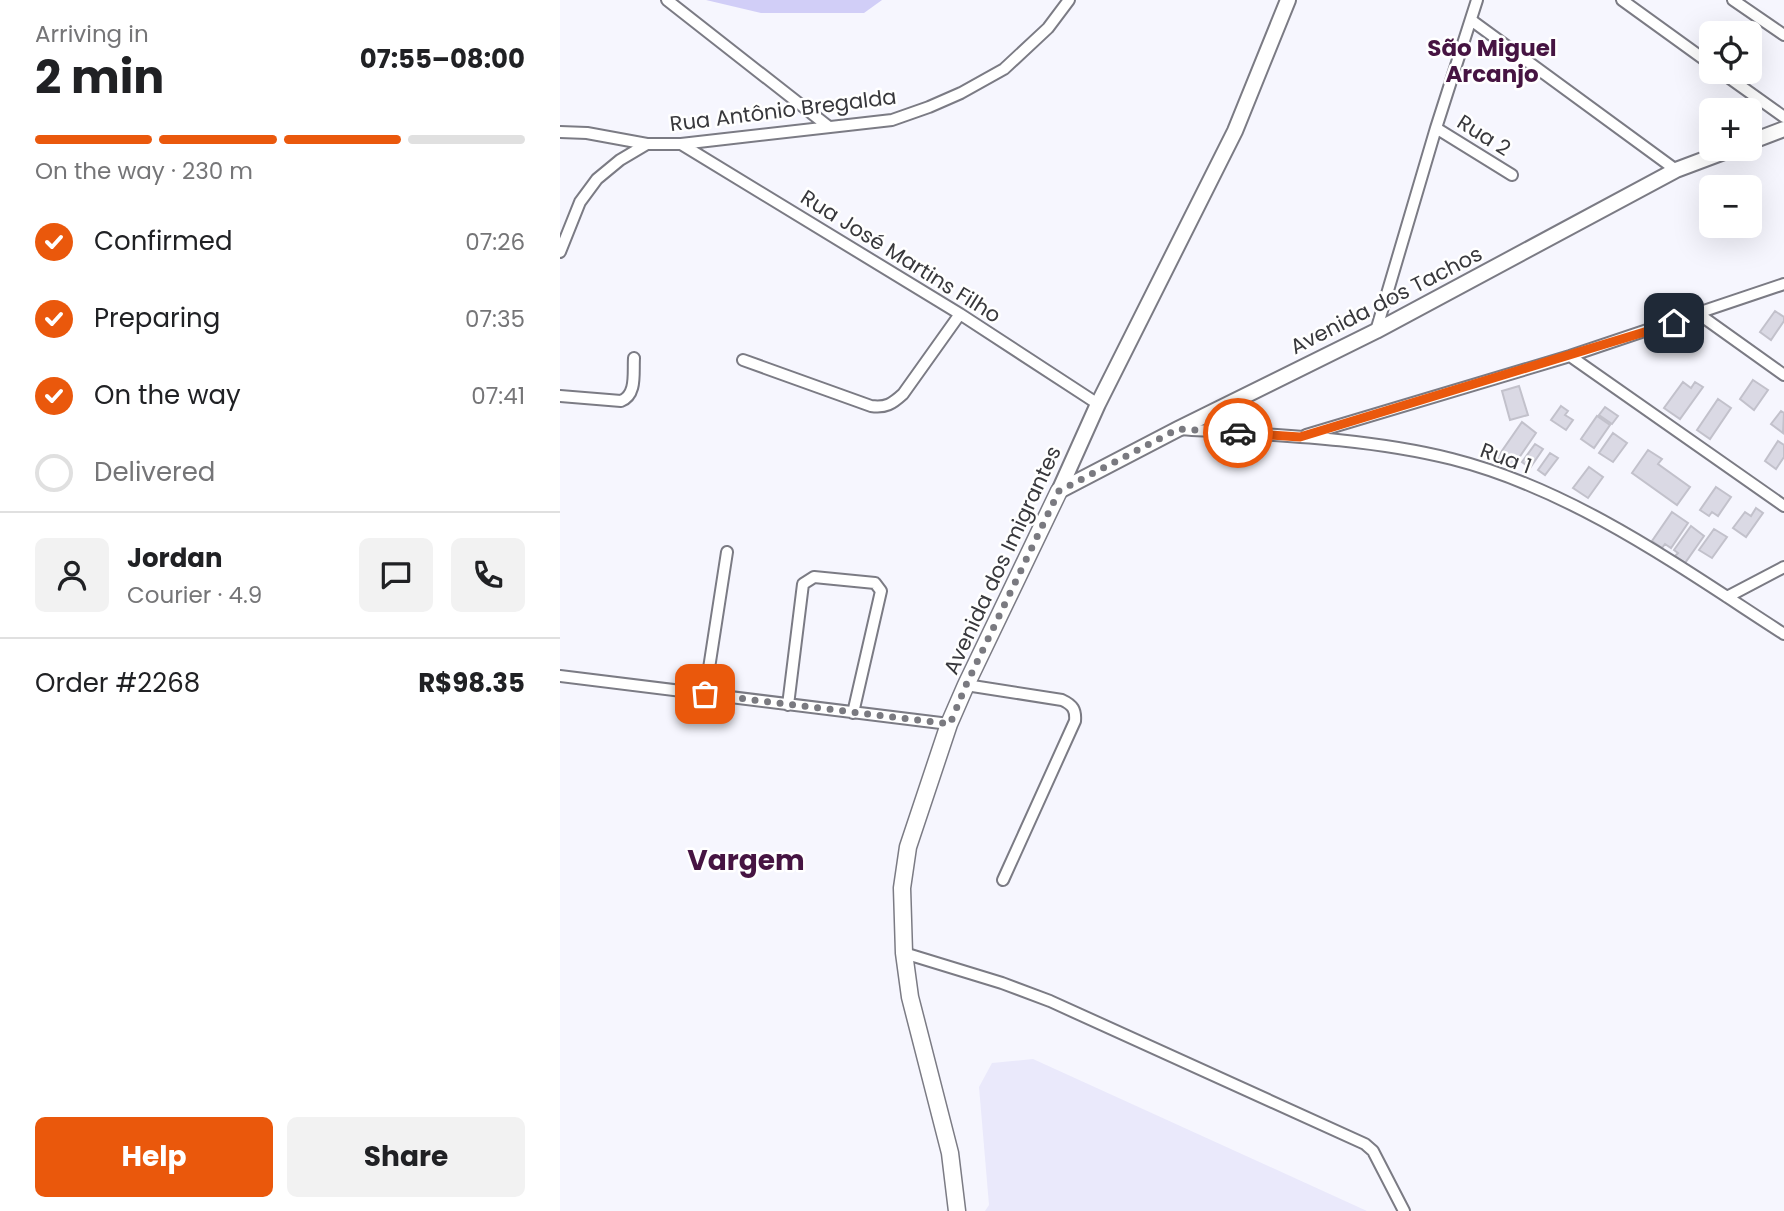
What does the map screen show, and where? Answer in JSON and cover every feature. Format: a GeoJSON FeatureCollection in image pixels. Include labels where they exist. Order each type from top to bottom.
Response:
{"type":"FeatureCollection","features":[{"type":"Feature","properties":{"kind":"main road","name":"Avenida dos Imigrantes"},"geometry":{"type":"LineString","coordinates":[[957,1211],[950,1153],[910,997],[904,953],[902,888],[908,847],[950,724],[1059,491]]}},
{"type":"Feature","properties":{"kind":"street"},"geometry":{"type":"LineString","coordinates":[[667,0],[829,127]]}},
{"type":"Feature","properties":{"kind":"street","name":"Rua Antônio Bregalda"},"geometry":{"type":"LineString","coordinates":[[560,252],[580,202],[597,179],[620,160],[647,144],[681,144],[892,120],[961,93],[1004,69],[1048,28],[1069,0]]}},
{"type":"Feature","properties":{"kind":"street","name":"Avenida dos Imigrantes"},"geometry":{"type":"LineString","coordinates":[[1059,491],[1098,404],[1236,131],[1288,0]]}},
{"type":"Feature","properties":{"kind":"street"},"geometry":{"type":"LineString","coordinates":[[1376,331],[1477,0]]}},
{"type":"Feature","properties":{"kind":"street"},"geometry":{"type":"LineString","coordinates":[[1622,0],[1699,56]]}},
{"type":"Feature","properties":{"kind":"street"},"geometry":{"type":"LineString","coordinates":[[1733,0],[1784,35]]}},
{"type":"Feature","properties":{"kind":"street"},"geometry":{"type":"LineString","coordinates":[[1471,20],[1676,170]]}},
{"type":"Feature","properties":{"kind":"street"},"geometry":{"type":"LineString","coordinates":[[1738,84],[1784,117]]}},
{"type":"Feature","properties":{"kind":"street","name":"Rua 2"},"geometry":{"type":"LineString","coordinates":[[1436,128],[1512,175]]}},
{"type":"Feature","properties":{"kind":"street"},"geometry":{"type":"LineString","coordinates":[[1762,137],[1784,129]]}},
{"type":"Feature","properties":{"kind":"street"},"geometry":{"type":"LineString","coordinates":[[560,132],[587,133],[647,144]]}},
{"type":"Feature","properties":{"kind":"street","name":"Rua José Martins Filho"},"geometry":{"type":"LineString","coordinates":[[681,144],[960,314],[1098,404]]}},
{"type":"Feature","properties":{"kind":"street","name":"Avenida dos Tachos"},"geometry":{"type":"LineString","coordinates":[[1059,491],[1376,331],[1676,170],[1700,161]]}},
{"type":"Feature","properties":{"kind":"street"},"geometry":{"type":"LineString","coordinates":[[1300,437],[1570,356],[1784,285]]}},
{"type":"Feature","properties":{"kind":"street"},"geometry":{"type":"LineString","coordinates":[[743,360],[871,407],[884,408],[903,394],[960,314]]}},
{"type":"Feature","properties":{"kind":"street"},"geometry":{"type":"LineString","coordinates":[[1700,315],[1784,375]]}},
{"type":"Feature","properties":{"kind":"street"},"geometry":{"type":"LineString","coordinates":[[1570,356],[1784,506]]}},
{"type":"Feature","properties":{"kind":"street"},"geometry":{"type":"LineString","coordinates":[[560,396],[621,401],[628,399],[632,392],[634,358]]}},
{"type":"Feature","properties":{"kind":"street","name":"Rua 1"},"geometry":{"type":"LineString","coordinates":[[1178,429],[1300,437],[1386,447],[1452,459],[1508,477],[1606,522],[1784,634]]}},
{"type":"Feature","properties":{"kind":"street"},"geometry":{"type":"LineString","coordinates":[[705,694],[727,552]]}},
{"type":"Feature","properties":{"kind":"street"},"geometry":{"type":"LineString","coordinates":[[1727,597],[1784,567]]}},
{"type":"Feature","properties":{"kind":"street"},"geometry":{"type":"LineString","coordinates":[[788,705],[803,583],[814,577],[876,583],[880,591],[853,713]]}},
{"type":"Feature","properties":{"kind":"street"},"geometry":{"type":"LineString","coordinates":[[560,676],[950,724]]}},
{"type":"Feature","properties":{"kind":"street"},"geometry":{"type":"LineString","coordinates":[[966,685],[1062,701],[1070,704],[1076,712],[1075,721],[1003,880]]}},
{"type":"Feature","properties":{"kind":"street"},"geometry":{"type":"LineString","coordinates":[[904,953],[1050,1001],[1365,1144],[1373,1151],[1404,1211]]}},
{"type":"Feature","properties":{"kind":"shaded area"},"geometry":{"type":"Polygon","coordinates":[[[706,0],[882,0],[864,13],[761,13],[706,0]]]}},
{"type":"Feature","properties":{"kind":"shaded area"},"geometry":{"type":"Polygon","coordinates":[[[1033,1059],[1367,1211],[985,1211],[989,1205],[979,1087],[992,1063],[1033,1059]]]}},
{"type":"Feature","properties":{"kind":"building"},"geometry":{"type":"Polygon","coordinates":[[[1775,311],[1784,317],[1784,321],[1771,340],[1760,332],[1775,311]]]}},
{"type":"Feature","properties":{"kind":"building"},"geometry":{"type":"Polygon","coordinates":[[[1753,380],[1768,390],[1754,410],[1740,399],[1753,380]]]}},
{"type":"Feature","properties":{"kind":"building"},"geometry":{"type":"Polygon","coordinates":[[[1683,382],[1691,388],[1695,382],[1703,387],[1680,419],[1664,408],[1683,382]]]}},
{"type":"Feature","properties":{"kind":"building"},"geometry":{"type":"Polygon","coordinates":[[[1519,386],[1528,415],[1510,420],[1502,391],[1519,386]]]}},
{"type":"Feature","properties":{"kind":"building"},"geometry":{"type":"Polygon","coordinates":[[[1718,399],[1731,408],[1710,439],[1697,430],[1718,399]]]}},
{"type":"Feature","properties":{"kind":"building"},"geometry":{"type":"Polygon","coordinates":[[[1561,406],[1568,411],[1565,415],[1573,420],[1566,430],[1551,420],[1561,406]]]}},
{"type":"Feature","properties":{"kind":"building"},"geometry":{"type":"Polygon","coordinates":[[[1605,407],[1618,416],[1612,424],[1599,415],[1605,407]]]}},
{"type":"Feature","properties":{"kind":"building"},"geometry":{"type":"Polygon","coordinates":[[[1781,411],[1784,413],[1783,433],[1771,424],[1781,411]]]}},
{"type":"Feature","properties":{"kind":"building"},"geometry":{"type":"Polygon","coordinates":[[[1597,416],[1610,425],[1594,448],[1581,439],[1597,416]]]}},
{"type":"Feature","properties":{"kind":"building"},"geometry":{"type":"Polygon","coordinates":[[[1522,422],[1536,433],[1512,468],[1497,458],[1522,422]]]}},
{"type":"Feature","properties":{"kind":"building"},"geometry":{"type":"Polygon","coordinates":[[[1613,433],[1627,443],[1613,462],[1599,453],[1613,433]]]}},
{"type":"Feature","properties":{"kind":"building"},"geometry":{"type":"Polygon","coordinates":[[[1778,441],[1784,445],[1784,457],[1776,469],[1765,461],[1778,441]]]}},
{"type":"Feature","properties":{"kind":"building"},"geometry":{"type":"Polygon","coordinates":[[[1535,444],[1543,449],[1530,468],[1522,462],[1535,444]]]}},
{"type":"Feature","properties":{"kind":"building"},"geometry":{"type":"Polygon","coordinates":[[[1648,450],[1662,459],[1658,464],[1690,487],[1677,505],[1632,473],[1648,450]]]}},
{"type":"Feature","properties":{"kind":"building"},"geometry":{"type":"Polygon","coordinates":[[[1550,453],[1558,458],[1545,475],[1538,470],[1550,453]]]}},
{"type":"Feature","properties":{"kind":"building"},"geometry":{"type":"Polygon","coordinates":[[[1589,467],[1603,477],[1588,498],[1573,488],[1589,467]]]}},
{"type":"Feature","properties":{"kind":"building"},"geometry":{"type":"Polygon","coordinates":[[[1716,487],[1731,497],[1718,516],[1712,512],[1709,516],[1700,510],[1716,487]]]}},
{"type":"Feature","properties":{"kind":"building"},"geometry":{"type":"Polygon","coordinates":[[[1756,508],[1763,513],[1746,537],[1733,528],[1745,512],[1751,516],[1756,508]]]}},
{"type":"Feature","properties":{"kind":"building"},"geometry":{"type":"Polygon","coordinates":[[[1672,512],[1688,523],[1671,548],[1665,544],[1662,548],[1652,541],[1672,512]]]}},
{"type":"Feature","properties":{"kind":"building"},"geometry":{"type":"Polygon","coordinates":[[[1691,526],[1704,536],[1685,563],[1675,556],[1678,553],[1674,550],[1691,526]]]}},
{"type":"Feature","properties":{"kind":"building"},"geometry":{"type":"Polygon","coordinates":[[[1714,529],[1727,537],[1712,558],[1699,550],[1714,529]]]}},
{"type":"Feature","properties":{"kind":"way so far"},"geometry":{"type":"LineString","coordinates":[[705,694],[950,724],[1059,491],[1178,429],[1238,433]]}},
{"type":"Feature","properties":{"kind":"district","name":"São Miguel Arcanjo"},"geometry":{"type":"Point","coordinates":[1492,61]}},
{"type":"Feature","properties":{"kind":"district","name":"Vargem"},"geometry":{"type":"Point","coordinates":[746,860]}},
{"type":"Feature","properties":{"kind":"route"},"geometry":{"type":"LineString","coordinates":[[1238,433],[1300,437],[1674,323]]}}]}
